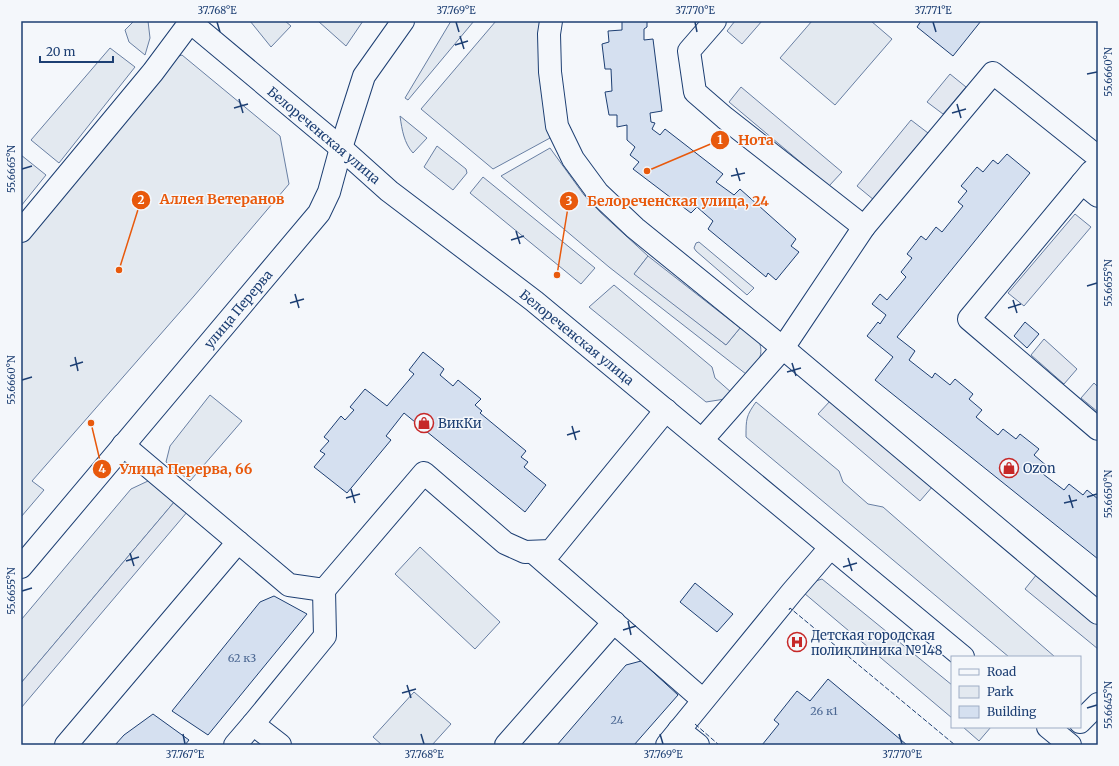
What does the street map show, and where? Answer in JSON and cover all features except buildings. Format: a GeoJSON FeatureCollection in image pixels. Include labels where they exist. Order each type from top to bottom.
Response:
{"type":"FeatureCollection","features":[{"type":"Feature","properties":{"kind":"main road","name":"Белореченская улица"},"geometry":{"type":"LineString","coordinates":[[190,21],[389,190],[534,301],[962,656]]}},
{"type":"Feature","properties":{"kind":"main road"},"geometry":{"type":"LineString","coordinates":[[21,231],[153,72],[190,21]]}},
{"type":"Feature","properties":{"kind":"main road","name":"улица Перерва"},"geometry":{"type":"LineString","coordinates":[[21,567],[319,213],[328,192],[340,148],[364,76],[402,21]]}},
{"type":"Feature","properties":{"kind":"main road"},"geometry":{"type":"LineString","coordinates":[[551,21],[548,34],[550,72],[556,126],[572,160],[598,193],[635,228],[783,348],[1098,613]]}},
{"type":"Feature","properties":{"kind":"main road"},"geometry":{"type":"LineString","coordinates":[[715,21],[690,51],[695,92],[725,118],[864,227]]}},
{"type":"Feature","properties":{"kind":"main road"},"geometry":{"type":"LineString","coordinates":[[702,440],[783,348],[864,227],[993,73],[1098,157]]}},
{"type":"Feature","properties":{"kind":"main road"},"geometry":{"type":"LineString","coordinates":[[1098,164],[1090,189],[969,318],[1098,429]]}},
{"type":"Feature","properties":{"kind":"main road"},"geometry":{"type":"LineString","coordinates":[[235,745],[325,636],[324,590],[424,473],[505,543],[525,552],[551,551],[666,410]]}},
{"type":"Feature","properties":{"kind":"main road"},"geometry":{"type":"LineString","coordinates":[[124,445],[289,585],[324,590]]}},
{"type":"Feature","properties":{"kind":"main road"},"geometry":{"type":"LineString","coordinates":[[66,745],[238,542]]}},
{"type":"Feature","properties":{"kind":"main road"},"geometry":{"type":"LineString","coordinates":[[698,745],[673,738],[704,700],[730,674],[792,592],[830,548]]}},
{"type":"Feature","properties":{"kind":"main road"},"geometry":{"type":"LineString","coordinates":[[533,552],[704,700]]}},
{"type":"Feature","properties":{"kind":"main road"},"geometry":{"type":"LineString","coordinates":[[506,745],[614,622]]}},
{"type":"Feature","properties":{"kind":"main road"},"geometry":{"type":"LineString","coordinates":[[1081,721],[1098,704]]}},
{"type":"Feature","properties":{"kind":"main road"},"geometry":{"type":"LineString","coordinates":[[253,724],[280,745]]}},
{"type":"Feature","properties":{"kind":"green space"},"geometry":{"type":"Polygon","coordinates":[[[134,21],[148,21],[150,38],[145,55],[129,42],[125,30],[134,21]]]}},
{"type":"Feature","properties":{"kind":"green space"},"geometry":{"type":"Polygon","coordinates":[[[250,21],[285,21],[291,26],[271,47],[250,21]]]}},
{"type":"Feature","properties":{"kind":"green space"},"geometry":{"type":"Polygon","coordinates":[[[318,21],[363,21],[346,46],[318,21]]]}},
{"type":"Feature","properties":{"kind":"green space"},"geometry":{"type":"Polygon","coordinates":[[[451,21],[474,21],[408,100],[405,98],[451,21]]]}},
{"type":"Feature","properties":{"kind":"green space"},"geometry":{"type":"Polygon","coordinates":[[[496,21],[544,21],[546,117],[550,138],[493,169],[421,109],[496,21]]]}},
{"type":"Feature","properties":{"kind":"green space"},"geometry":{"type":"Polygon","coordinates":[[[812,21],[871,21],[892,39],[835,105],[780,58],[812,21]]]}},
{"type":"Feature","properties":{"kind":"green space"},"geometry":{"type":"Polygon","coordinates":[[[110,48],[135,67],[59,163],[31,140],[110,48]]]}},
{"type":"Feature","properties":{"kind":"green space"},"geometry":{"type":"Polygon","coordinates":[[[182,55],[280,136],[289,184],[194,296],[32,481],[44,490],[21,517],[21,244],[161,62],[182,55]]]}},
{"type":"Feature","properties":{"kind":"green space"},"geometry":{"type":"Polygon","coordinates":[[[400,116],[427,138],[413,153],[405,141],[400,116]]]}},
{"type":"Feature","properties":{"kind":"green space"},"geometry":{"type":"Polygon","coordinates":[[[437,146],[466,169],[467,173],[453,190],[424,167],[437,146]]]}},
{"type":"Feature","properties":{"kind":"green space"},"geometry":{"type":"Polygon","coordinates":[[[550,148],[584,195],[601,213],[648,256],[635,273],[726,345],[740,328],[754,334],[761,347],[760,357],[756,364],[746,374],[609,267],[501,176],[550,148]]]}},
{"type":"Feature","properties":{"kind":"green space"},"geometry":{"type":"Polygon","coordinates":[[[21,155],[46,175],[21,206],[21,155]]]}},
{"type":"Feature","properties":{"kind":"green space"},"geometry":{"type":"Polygon","coordinates":[[[483,177],[595,268],[581,284],[470,193],[483,177]]]}},
{"type":"Feature","properties":{"kind":"green space"},"geometry":{"type":"Polygon","coordinates":[[[699,242],[754,288],[747,295],[696,251],[694,248],[696,243],[699,242]]]}},
{"type":"Feature","properties":{"kind":"green space"},"geometry":{"type":"Polygon","coordinates":[[[614,285],[712,367],[715,378],[732,393],[725,399],[706,402],[589,307],[614,285]]]}},
{"type":"Feature","properties":{"kind":"green space"},"geometry":{"type":"Polygon","coordinates":[[[210,395],[242,421],[190,481],[166,462],[170,446],[210,395]]]}},
{"type":"Feature","properties":{"kind":"green space"},"geometry":{"type":"Polygon","coordinates":[[[756,402],[839,471],[843,482],[868,504],[883,507],[1054,656],[1008,656],[746,437],[747,418],[756,402]]]}},
{"type":"Feature","properties":{"kind":"green space"},"geometry":{"type":"Polygon","coordinates":[[[148,481],[175,501],[21,683],[21,620],[131,489],[148,481]]]}},
{"type":"Feature","properties":{"kind":"green space"},"geometry":{"type":"Polygon","coordinates":[[[420,547],[500,622],[475,649],[395,574],[420,547]]]}},
{"type":"Feature","properties":{"kind":"green space"},"geometry":{"type":"Polygon","coordinates":[[[822,579],[951,684],[951,717],[804,593],[816,581],[822,579]]]}},
{"type":"Feature","properties":{"kind":"green space"},"geometry":{"type":"Polygon","coordinates":[[[414,692],[451,724],[432,745],[382,745],[373,737],[414,692]]]}},
{"type":"Feature","properties":{"kind":"green space"},"geometry":{"type":"Polygon","coordinates":[[[964,728],[990,728],[979,741],[964,728]]]}},
{"type":"Feature","properties":{"kind":"shaded area"},"geometry":{"type":"Polygon","coordinates":[[[735,21],[762,21],[742,44],[727,31],[735,21]]]}},
{"type":"Feature","properties":{"kind":"shaded area"},"geometry":{"type":"Polygon","coordinates":[[[950,74],[966,87],[943,114],[927,102],[950,74]]]}},
{"type":"Feature","properties":{"kind":"shaded area"},"geometry":{"type":"Polygon","coordinates":[[[741,87],[842,172],[829,186],[729,102],[741,87]]]}},
{"type":"Feature","properties":{"kind":"shaded area"},"geometry":{"type":"Polygon","coordinates":[[[911,120],[928,133],[874,200],[857,186],[911,120]]]}},
{"type":"Feature","properties":{"kind":"shaded area"},"geometry":{"type":"Polygon","coordinates":[[[1075,214],[1091,227],[1024,306],[1008,293],[1075,214]]]}},
{"type":"Feature","properties":{"kind":"shaded area"},"geometry":{"type":"Polygon","coordinates":[[[648,256],[740,328],[726,345],[634,274],[648,256]]]}},
{"type":"Feature","properties":{"kind":"shaded area"},"geometry":{"type":"Polygon","coordinates":[[[1044,339],[1077,369],[1064,384],[1031,355],[1044,339]]]}},
{"type":"Feature","properties":{"kind":"shaded area"},"geometry":{"type":"Polygon","coordinates":[[[1094,383],[1098,387],[1098,412],[1081,398],[1094,383]]]}},
{"type":"Feature","properties":{"kind":"shaded area"},"geometry":{"type":"Polygon","coordinates":[[[831,400],[933,486],[920,501],[818,414],[831,400]]]}},
{"type":"Feature","properties":{"kind":"shaded area"},"geometry":{"type":"Polygon","coordinates":[[[175,501],[188,511],[21,708],[21,683],[175,501]]]}},
{"type":"Feature","properties":{"kind":"shaded area"},"geometry":{"type":"Polygon","coordinates":[[[1037,574],[1098,625],[1098,649],[1025,589],[1037,574]]]}},
{"type":"Feature","properties":{"kind":"fence"},"geometry":{"type":"LineString","coordinates":[[789,610],[790,608],[955,745]]}},
{"type":"Feature","properties":{"kind":"fence"},"geometry":{"type":"LineString","coordinates":[[695,724],[719,745]]}},
{"type":"Feature","properties":{"kind":"place","name":"Нота"},"geometry":{"type":"Point","coordinates":[647,171]}},
{"type":"Feature","properties":{"kind":"place","name":"Аллея Ветеранов"},"geometry":{"type":"Point","coordinates":[119,270]}},
{"type":"Feature","properties":{"kind":"place","name":"Белореченская улица, 24"},"geometry":{"type":"Point","coordinates":[557,275]}},
{"type":"Feature","properties":{"kind":"place","name":"Улица Перерва, 66"},"geometry":{"type":"Point","coordinates":[91,423]}},
{"type":"Feature","properties":{"kind":"place","name":"ВикКи"},"geometry":{"type":"Point","coordinates":[424,423]}},
{"type":"Feature","properties":{"kind":"place","name":"Ozon"},"geometry":{"type":"Point","coordinates":[1009,468]}},
{"type":"Feature","properties":{"kind":"place","name":"Детская городская поликлиника №148"},"geometry":{"type":"Point","coordinates":[797,642]}}]}
